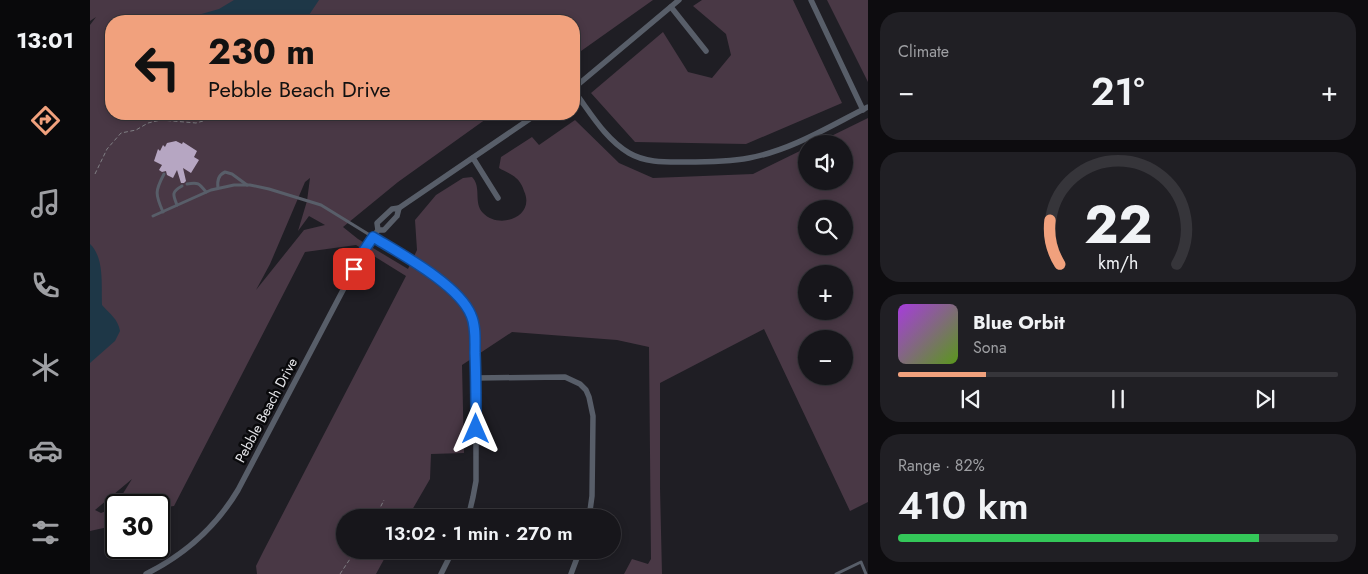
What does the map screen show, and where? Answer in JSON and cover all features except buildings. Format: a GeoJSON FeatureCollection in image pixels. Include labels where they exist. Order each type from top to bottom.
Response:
{"type":"FeatureCollection","features":[{"type":"Feature","properties":{"kind":"street"},"geometry":{"type":"LineString","coordinates":[[580,84],[679,0]]}},
{"type":"Feature","properties":{"kind":"street"},"geometry":{"type":"LineString","coordinates":[[580,97],[603,129],[617,144],[637,157],[661,162],[731,161],[783,149],[866,108],[811,0]]}},
{"type":"Feature","properties":{"kind":"street"},"geometry":{"type":"LineString","coordinates":[[670,7],[706,51]]}},
{"type":"Feature","properties":{"kind":"street","name":"Pebble Beach Drive"},"geometry":{"type":"LineString","coordinates":[[146,574],[173,559],[194,544],[214,523],[234,497],[363,252],[378,230],[384,230],[397,216],[399,208],[528,120]]}},
{"type":"Feature","properties":{"kind":"street"},"geometry":{"type":"LineString","coordinates":[[473,158],[498,198]]}},
{"type":"Feature","properties":{"kind":"street"},"geometry":{"type":"LineString","coordinates":[[373,237],[442,281],[460,297],[471,315],[474,328],[476,378],[476,481],[470,509]]}},
{"type":"Feature","properties":{"kind":"street"},"geometry":{"type":"LineString","coordinates":[[476,378],[565,377],[580,384],[586,390],[593,416],[590,509]]}},
{"type":"Feature","properties":{"kind":"street"},"geometry":{"type":"LineString","coordinates":[[441,574],[448,559]]}},
{"type":"Feature","properties":{"kind":"street"},"geometry":{"type":"LineString","coordinates":[[571,574],[577,559]]}},
{"type":"Feature","properties":{"kind":"lane"},"geometry":{"type":"LineString","coordinates":[[218,188],[218,179],[225,172],[235,175],[248,185]]}},
{"type":"Feature","properties":{"kind":"lane"},"geometry":{"type":"LineString","coordinates":[[163,212],[156,193],[164,174]]}},
{"type":"Feature","properties":{"kind":"lane"},"geometry":{"type":"LineString","coordinates":[[187,184],[197,183],[206,192]]}},
{"type":"Feature","properties":{"kind":"lane"},"geometry":{"type":"LineString","coordinates":[[153,216],[218,188],[248,185],[269,189],[321,205],[373,237]]}},
{"type":"Feature","properties":{"kind":"lane"},"geometry":{"type":"LineString","coordinates":[[177,205],[174,193],[175,190],[182,186]]}},
{"type":"Feature","properties":{"kind":"lane"},"geometry":{"type":"LineString","coordinates":[[836,574],[861,562],[866,574]]}},
{"type":"Feature","properties":{"kind":"path"},"geometry":{"type":"LineString","coordinates":[[95,174],[107,149],[121,133],[136,130],[148,123],[161,120],[196,123],[207,120]]}},
{"type":"Feature","properties":{"kind":"path"},"geometry":{"type":"LineString","coordinates":[[380,509],[384,500]]}},
{"type":"Feature","properties":{"kind":"path"},"geometry":{"type":"LineString","coordinates":[[340,574],[350,559]]}},
{"type":"Feature","properties":{"kind":"shaded area"},"geometry":{"type":"Polygon","coordinates":[[[90,0],[653,0],[580,52],[580,15],[105,15],[105,120],[485,120],[398,182],[343,227],[358,239],[408,269],[417,250],[415,220],[436,195],[463,178],[472,177],[477,185],[478,205],[483,213],[490,218],[498,220],[514,218],[521,214],[525,208],[526,200],[519,181],[499,168],[501,157],[532,137],[539,145],[575,120],[619,163],[653,178],[753,174],[798,152],[798,190],[853,190],[853,135],[833,135],[868,118],[868,502],[850,511],[764,329],[660,383],[662,574],[624,574],[632,559],[648,564],[651,559],[649,347],[617,340],[512,332],[462,365],[464,453],[431,454],[430,479],[413,509],[336,509],[336,559],[384,559],[376,574],[257,574],[256,566],[264,550],[406,276],[356,245],[305,252],[174,506],[170,507],[170,494],[123,494],[132,479],[114,494],[105,494],[105,502],[95,510],[101,513],[105,511],[105,528],[90,531],[90,25],[96,17],[90,21],[90,0]],[[310,178],[305,182],[270,264],[256,290],[304,230],[325,225],[309,216],[298,231],[307,201],[310,178]]]}},
{"type":"Feature","properties":{"kind":"shaded area"},"geometry":{"type":"Polygon","coordinates":[[[702,0],[793,0],[842,103],[746,144],[635,142],[591,93],[663,32],[688,72],[712,78],[731,55],[726,34],[693,6],[702,0]]]}},
{"type":"Feature","properties":{"kind":"shaded area"},"geometry":{"type":"Polygon","coordinates":[[[827,0],[868,0],[868,82],[827,0]]]}},
{"type":"Feature","properties":{"kind":"water"},"geometry":{"type":"Polygon","coordinates":[[[234,0],[319,0],[309,15],[198,15],[219,9],[234,0]]]}},
{"type":"Feature","properties":{"kind":"water"},"geometry":{"type":"Polygon","coordinates":[[[90,244],[95,250],[100,265],[102,305],[116,320],[120,331],[115,341],[90,363],[90,244]]]}},
{"type":"Feature","properties":{"kind":"route"},"geometry":{"type":"LineString","coordinates":[[354,269],[373,237],[442,281],[460,297],[471,315],[474,328],[476,429]]}}]}
